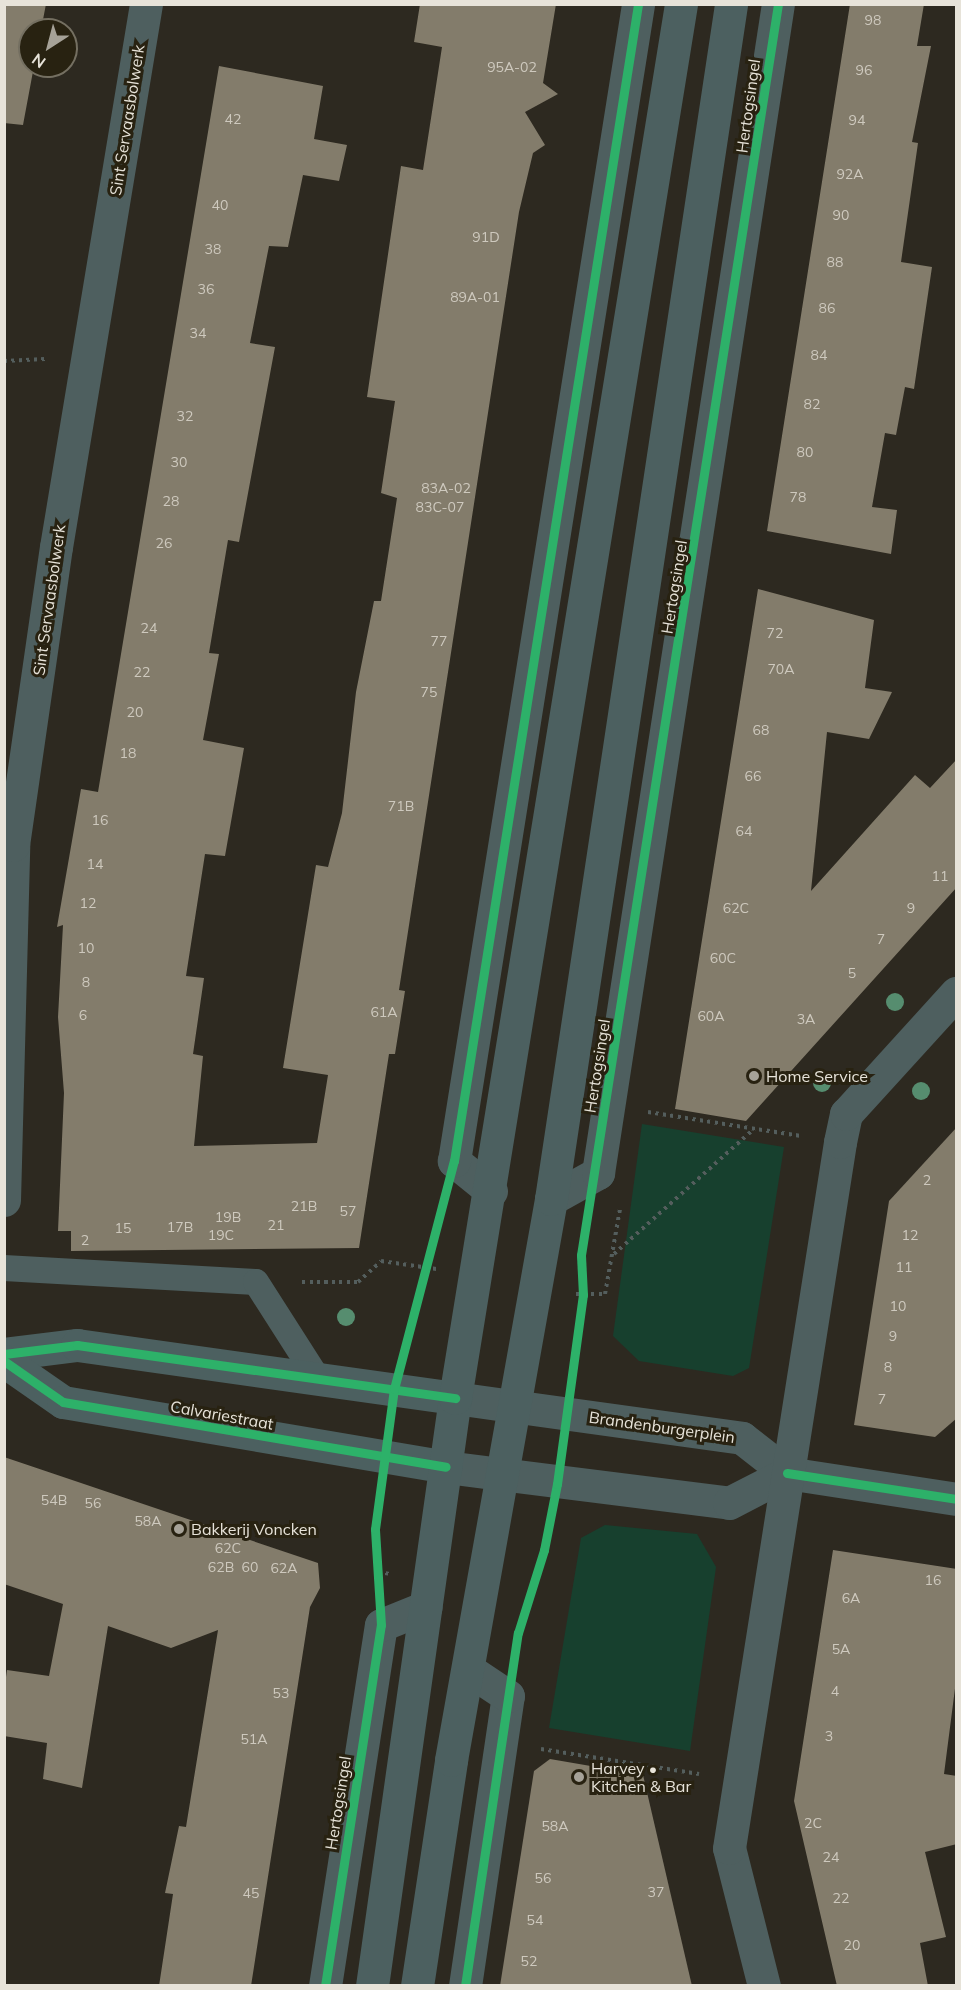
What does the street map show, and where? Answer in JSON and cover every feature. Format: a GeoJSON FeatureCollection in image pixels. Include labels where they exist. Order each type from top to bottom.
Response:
{"type":"FeatureCollection","features":[{"type":"Feature","properties":{"kind":"main road"},"geometry":{"type":"LineString","coordinates":[[372,1986],[454,1398],[491,1191],[681,4]]}},
{"type":"Feature","properties":{"kind":"main road","name":"Hertogsingel"},"geometry":{"type":"LineString","coordinates":[[417,1986],[550,1199],[731,4]]}},
{"type":"Feature","properties":{"kind":"main road"},"geometry":{"type":"LineString","coordinates":[[4,1354],[77,1345],[454,1398]]}},
{"type":"Feature","properties":{"kind":"main road","name":"Calvariestraat"},"geometry":{"type":"LineString","coordinates":[[4,1361],[63,1402],[446,1467]]}},
{"type":"Feature","properties":{"kind":"street","name":"Sint Servaasbolwerk"},"geometry":{"type":"LineString","coordinates":[[4,1200],[13,845],[56,547],[146,4]]}},
{"type":"Feature","properties":{"kind":"street"},"geometry":{"type":"LineString","coordinates":[[491,1191],[454,1161],[638,4]]}},
{"type":"Feature","properties":{"kind":"street","name":"Hertogsingel"},"geometry":{"type":"LineString","coordinates":[[550,1199],[598,1173],[778,4]]}},
{"type":"Feature","properties":{"kind":"street"},"geometry":{"type":"LineString","coordinates":[[764,1986],[729,1848],[840,1142],[846,1114],[957,993]]}},
{"type":"Feature","properties":{"kind":"street","name":"Brandenburgerplein"},"geometry":{"type":"LineString","coordinates":[[454,1398],[742,1438],[787,1473]]}},
{"type":"Feature","properties":{"kind":"street"},"geometry":{"type":"LineString","coordinates":[[446,1467],[729,1503],[787,1473],[957,1499]]}},
{"type":"Feature","properties":{"kind":"street"},"geometry":{"type":"LineString","coordinates":[[381,1625],[426,1607]]}},
{"type":"Feature","properties":{"kind":"street","name":"Hertogsingel"},"geometry":{"type":"LineString","coordinates":[[324,1986],[381,1625]]}},
{"type":"Feature","properties":{"kind":"street"},"geometry":{"type":"LineString","coordinates":[[465,1986],[508,1696],[469,1670]]}},
{"type":"Feature","properties":{"kind":"lane"},"geometry":{"type":"LineString","coordinates":[[4,1268],[256,1282],[318,1379]]}},
{"type":"Feature","properties":{"kind":"path"},"geometry":{"type":"LineString","coordinates":[[634,1110],[840,1142]]}},
{"type":"Feature","properties":{"kind":"path"},"geometry":{"type":"LineString","coordinates":[[613,1255],[754,1128]]}},
{"type":"Feature","properties":{"kind":"path"},"geometry":{"type":"LineString","coordinates":[[422,1278],[429,1256]]}},
{"type":"Feature","properties":{"kind":"path"},"geometry":{"type":"LineString","coordinates":[[256,1282],[358,1282],[381,1261],[425,1268]]}},
{"type":"Feature","properties":{"kind":"path"},"geometry":{"type":"LineString","coordinates":[[581,1306],[582,1285]]}},
{"type":"Feature","properties":{"kind":"path"},"geometry":{"type":"LineString","coordinates":[[377,1561],[381,1625]]}},
{"type":"Feature","properties":{"kind":"path"},"geometry":{"type":"LineString","coordinates":[[501,1743],[738,1780]]}},
{"type":"Feature","properties":{"kind":"green space"},"geometry":{"type":"Polygon","coordinates":[[[642,1124],[784,1147],[749,1368],[733,1376],[639,1361],[613,1336],[642,1124]]]}},
{"type":"Feature","properties":{"kind":"green space"},"geometry":{"type":"Polygon","coordinates":[[[605,1525],[697,1534],[716,1567],[690,1751],[549,1728],[581,1538],[605,1525]]]}},
{"type":"Feature","properties":{"kind":"building"},"geometry":{"type":"Polygon","coordinates":[[[4,4],[46,4],[43,18],[18,18],[18,78],[32,78],[23,125],[4,123],[4,4]]]}},
{"type":"Feature","properties":{"kind":"building"},"geometry":{"type":"Polygon","coordinates":[[[420,4],[556,4],[543,83],[558,94],[525,112],[545,145],[533,153],[519,212],[399,990],[405,991],[395,1054],[389,1054],[359,1248],[71,1251],[71,1231],[58,1231],[64,1093],[58,1017],[63,925],[57,927],[81,789],[98,792],[219,66],[323,86],[314,139],[347,145],[339,181],[303,175],[288,247],[269,246],[250,343],[275,347],[239,542],[228,540],[209,653],[219,654],[203,740],[244,748],[225,856],[205,854],[186,976],[204,978],[193,1054],[203,1056],[194,1146],[317,1143],[328,1075],[283,1068],[316,865],[328,867],[342,813],[356,692],[374,601],[381,601],[397,498],[381,493],[395,401],[367,397],[401,166],[423,170],[442,47],[414,42],[420,4]]]}},
{"type":"Feature","properties":{"kind":"building"},"geometry":{"type":"Polygon","coordinates":[[[850,4],[924,4],[917,46],[931,46],[912,142],[918,143],[901,262],[932,267],[914,389],[905,387],[896,435],[885,433],[872,507],[897,510],[891,554],[767,531],[850,4]]]}},
{"type":"Feature","properties":{"kind":"building"},"geometry":{"type":"Polygon","coordinates":[[[758,589],[874,620],[865,688],[892,692],[869,739],[827,732],[811,891],[915,775],[930,788],[957,759],[957,887],[746,1121],[675,1109],[758,589]]]}},
{"type":"Feature","properties":{"kind":"building"},"geometry":{"type":"Polygon","coordinates":[[[957,1127],[957,1418],[935,1437],[854,1425],[889,1201],[957,1127]]]}},
{"type":"Feature","properties":{"kind":"building"},"geometry":{"type":"Polygon","coordinates":[[[4,1457],[318,1563],[320,1588],[310,1607],[251,1986],[159,1986],[173,1894],[165,1893],[179,1826],[186,1827],[218,1630],[171,1648],[108,1626],[82,1788],[43,1779],[47,1743],[4,1736],[4,1691],[7,1670],[49,1676],[63,1604],[4,1584],[4,1457]]]}},
{"type":"Feature","properties":{"kind":"building"},"geometry":{"type":"Polygon","coordinates":[[[833,1550],[957,1569],[957,1673],[944,1774],[957,1776],[957,1844],[925,1852],[946,1937],[920,1943],[928,1986],[837,1986],[794,1801],[833,1550]]]}},
{"type":"Feature","properties":{"kind":"building"},"geometry":{"type":"Polygon","coordinates":[[[550,1759],[643,1775],[692,1986],[500,1986],[534,1771],[550,1759]]]}},
{"type":"Feature","properties":{"kind":"cycle path"},"geometry":{"type":"LineString","coordinates":[[325,1986],[381,1625],[375,1529],[394,1389],[454,1161],[638,4]]}},
{"type":"Feature","properties":{"kind":"cycle path"},"geometry":{"type":"LineString","coordinates":[[465,1986],[518,1633],[544,1550],[557,1484],[583,1295],[581,1255],[778,4]]}},
{"type":"Feature","properties":{"kind":"cycle path"},"geometry":{"type":"LineString","coordinates":[[4,1354],[77,1345],[455,1398]]}},
{"type":"Feature","properties":{"kind":"cycle path"},"geometry":{"type":"LineString","coordinates":[[4,1361],[63,1402],[446,1467]]}},
{"type":"Feature","properties":{"kind":"cycle path"},"geometry":{"type":"LineString","coordinates":[[787,1473],[956,1499]]}},
{"type":"Feature","properties":{"kind":"place","name":"Home Service"},"geometry":{"type":"Point","coordinates":[754,1076]}},
{"type":"Feature","properties":{"kind":"place","name":"Bakkerij Voncken"},"geometry":{"type":"Point","coordinates":[179,1529]}},
{"type":"Feature","properties":{"kind":"place","name":"Harvey • Kitchen & Bar"},"geometry":{"type":"Point","coordinates":[579,1777]}}]}
